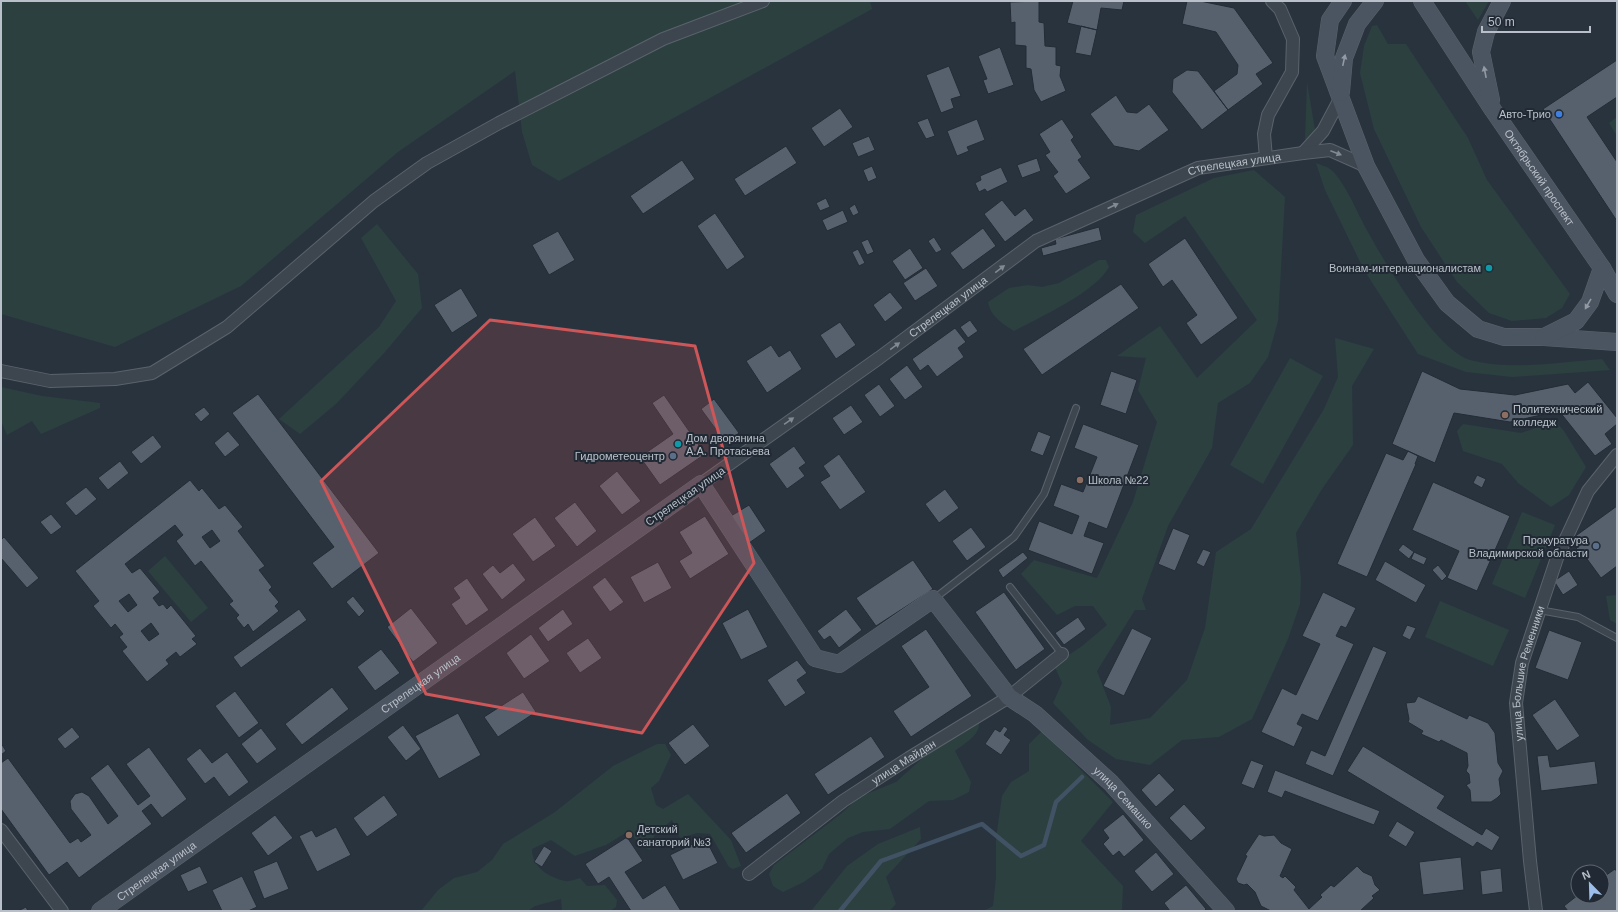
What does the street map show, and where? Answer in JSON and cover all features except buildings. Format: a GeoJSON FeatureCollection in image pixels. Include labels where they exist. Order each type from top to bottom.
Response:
{"type":"FeatureCollection","features":[{"type":"Feature","properties":{"kind":"street"},"geometry":{"type":"LineString","coordinates":[[1,371],[50,381],[115,379],[152,373],[227,328],[374,201],[427,163],[499,123],[663,39],[763,1]]}},
{"type":"Feature","properties":{"kind":"street"},"geometry":{"type":"LineString","coordinates":[[1266,158],[1264,134],[1268,115],[1292,72],[1293,46],[1293,39],[1280,9],[1272,1]]}},
{"type":"Feature","properties":{"kind":"street"},"geometry":{"type":"LineString","coordinates":[[1343,1],[1330,20],[1326,56],[1340,99],[1366,166],[1416,260],[1447,303],[1478,329],[1504,337],[1544,337],[1617,342]]}},
{"type":"Feature","properties":{"kind":"street"},"geometry":{"type":"LineString","coordinates":[[1303,153],[1323,131],[1340,99],[1344,58],[1357,24],[1375,1]]}},
{"type":"Feature","properties":{"kind":"street","name":"Октябрьский проспект"},"geometry":{"type":"LineString","coordinates":[[1422,1],[1493,110],[1602,268],[1617,294]]}},
{"type":"Feature","properties":{"kind":"street"},"geometry":{"type":"LineString","coordinates":[[1493,110],[1481,52],[1486,32],[1502,1]]}},
{"type":"Feature","properties":{"kind":"street","name":"Стрелецкая улица"},"geometry":{"type":"LineString","coordinates":[[104,910],[879,358],[1036,241],[1198,168],[1330,150],[1366,166]]}},
{"type":"Feature","properties":{"kind":"street"},"geometry":{"type":"LineString","coordinates":[[1544,337],[1576,321],[1590,302],[1602,268]]}},
{"type":"Feature","properties":{"kind":"street","name":"улица Большие Ременники"},"geometry":{"type":"LineString","coordinates":[[1536,911],[1516,703],[1522,663],[1557,558],[1588,491],[1617,455]]}},
{"type":"Feature","properties":{"kind":"street"},"geometry":{"type":"LineString","coordinates":[[701,484],[815,658],[840,664],[934,599]]}},
{"type":"Feature","properties":{"kind":"street","name":"улица Семашко"},"geometry":{"type":"LineString","coordinates":[[934,599],[1009,697],[1035,714],[1111,783],[1226,911]]}},
{"type":"Feature","properties":{"kind":"street","name":"улица Майдан"},"geometry":{"type":"LineString","coordinates":[[749,874],[843,801],[909,758],[1009,697],[1062,654]]}},
{"type":"Feature","properties":{"kind":"street"},"geometry":{"type":"LineString","coordinates":[[1,830],[62,911]]}},
{"type":"Feature","properties":{"kind":"lane"},"geometry":{"type":"LineString","coordinates":[[934,599],[1014,537],[1023,526],[1044,494],[1076,408]]}},
{"type":"Feature","properties":{"kind":"lane"},"geometry":{"type":"LineString","coordinates":[[1010,587],[1062,654]]}},
{"type":"Feature","properties":{"kind":"lane"},"geometry":{"type":"LineString","coordinates":[[1539,610],[1578,617],[1617,638]]}},
{"type":"Feature","properties":{"kind":"highlighted area"},"geometry":{"type":"Polygon","coordinates":[[[490,320],[695,346],[754,563],[642,733],[426,694],[321,481],[490,320]]]}},
{"type":"Feature","properties":{"kind":"green space"},"geometry":{"type":"Polygon","coordinates":[[[1,1],[870,1],[872,9],[559,181],[532,165],[522,132],[515,71],[398,152],[241,286],[115,347],[1,314],[1,1]]]}},
{"type":"Feature","properties":{"kind":"green space"},"geometry":{"type":"Polygon","coordinates":[[[1465,1],[1489,1],[1478,20],[1465,1]]]}},
{"type":"Feature","properties":{"kind":"green space"},"geometry":{"type":"Polygon","coordinates":[[[1377,25],[1388,44],[1406,44],[1468,138],[1487,180],[1570,294],[1562,308],[1546,318],[1512,321],[1489,313],[1457,282],[1421,227],[1374,129],[1360,73],[1364,46],[1372,26],[1377,25]]]}},
{"type":"Feature","properties":{"kind":"green space"},"geometry":{"type":"Polygon","coordinates":[[[1307,82],[1315,130],[1306,142],[1305,138],[1307,82]]]}},
{"type":"Feature","properties":{"kind":"green space"},"geometry":{"type":"Polygon","coordinates":[[[1617,117],[1617,136],[1609,123],[1617,117]]]}},
{"type":"Feature","properties":{"kind":"green space"},"geometry":{"type":"Polygon","coordinates":[[[1316,163],[1330,169],[1338,178],[1347,191],[1379,252],[1408,297],[1440,338],[1456,352],[1470,360],[1503,365],[1536,365],[1602,359],[1610,370],[1512,377],[1466,372],[1418,354],[1364,270],[1325,190],[1316,163]]]}},
{"type":"Feature","properties":{"kind":"green space"},"geometry":{"type":"Polygon","coordinates":[[[1254,170],[1285,197],[1278,321],[1268,357],[1250,383],[1218,403],[1212,448],[1168,526],[1142,599],[1146,610],[1135,610],[1097,671],[1111,707],[1110,725],[1150,718],[1187,680],[1205,628],[1216,552],[1251,529],[1324,409],[1338,377],[1335,338],[1374,349],[1352,386],[1353,445],[1322,489],[1296,533],[1301,579],[1300,604],[1288,639],[1252,719],[1219,737],[1182,740],[1150,765],[1116,759],[1088,740],[1053,703],[1062,683],[1054,665],[1082,646],[1107,625],[1093,606],[1075,606],[1057,615],[1021,574],[1034,560],[1097,578],[1133,502],[1157,422],[1138,390],[1146,358],[1117,356],[1160,326],[1197,378],[1257,320],[1185,216],[1145,243],[1133,232],[1136,215],[1214,178],[1254,170]]]}},
{"type":"Feature","properties":{"kind":"green space"},"geometry":{"type":"Polygon","coordinates":[[[377,224],[418,274],[422,308],[385,352],[336,404],[300,434],[279,419],[379,327],[396,301],[361,238],[377,224]]]}},
{"type":"Feature","properties":{"kind":"green space"},"geometry":{"type":"Polygon","coordinates":[[[1099,260],[1106,260],[1109,267],[1092,286],[1080,295],[1014,331],[998,319],[989,307],[988,302],[1009,288],[1028,285],[1042,287],[1059,283],[1099,260]]]}},
{"type":"Feature","properties":{"kind":"green space"},"geometry":{"type":"Polygon","coordinates":[[[1290,358],[1323,376],[1263,484],[1230,465],[1290,358]]]}},
{"type":"Feature","properties":{"kind":"green space"},"geometry":{"type":"Polygon","coordinates":[[[1,387],[42,396],[100,403],[100,408],[41,434],[32,421],[7,435],[1,421],[1,387]]]}},
{"type":"Feature","properties":{"kind":"green space"},"geometry":{"type":"Polygon","coordinates":[[[1555,421],[1564,431],[1586,467],[1569,495],[1551,507],[1518,483],[1502,464],[1463,451],[1457,431],[1463,424],[1521,433],[1555,421]]]}},
{"type":"Feature","properties":{"kind":"green space"},"geometry":{"type":"Polygon","coordinates":[[[1522,512],[1555,525],[1525,598],[1492,584],[1522,512]]]}},
{"type":"Feature","properties":{"kind":"green space"},"geometry":{"type":"Polygon","coordinates":[[[165,556],[208,608],[191,622],[148,571],[165,556]]]}},
{"type":"Feature","properties":{"kind":"green space"},"geometry":{"type":"Polygon","coordinates":[[[1617,595],[1617,624],[1610,620],[1606,596],[1617,595]]]}},
{"type":"Feature","properties":{"kind":"green space"},"geometry":{"type":"Polygon","coordinates":[[[1440,601],[1509,630],[1493,666],[1425,637],[1440,601]]]}},
{"type":"Feature","properties":{"kind":"green space"},"geometry":{"type":"Polygon","coordinates":[[[979,722],[979,727],[974,735],[955,751],[971,782],[969,792],[953,800],[929,801],[890,829],[863,832],[848,838],[829,854],[822,869],[804,882],[783,892],[773,886],[769,874],[774,865],[842,813],[859,797],[896,782],[945,738],[979,722]]]}},
{"type":"Feature","properties":{"kind":"green space"},"geometry":{"type":"Polygon","coordinates":[[[1042,731],[1113,802],[1081,841],[1123,886],[1122,909],[1120,911],[983,911],[993,906],[996,877],[996,838],[1002,796],[1011,782],[1029,771],[1029,744],[1042,731]]]}},
{"type":"Feature","properties":{"kind":"green space"},"geometry":{"type":"Polygon","coordinates":[[[657,744],[665,744],[671,755],[659,781],[651,788],[656,805],[663,809],[688,794],[731,840],[741,866],[733,869],[729,867],[710,834],[697,833],[680,838],[672,820],[655,834],[650,850],[640,845],[629,831],[606,845],[575,856],[551,840],[532,849],[538,866],[553,877],[567,881],[580,878],[587,886],[605,885],[617,900],[616,907],[610,911],[562,911],[561,899],[535,906],[528,911],[421,911],[438,890],[454,878],[477,872],[492,860],[503,844],[555,812],[613,766],[657,744]]]}},
{"type":"Feature","properties":{"kind":"green space"},"geometry":{"type":"Polygon","coordinates":[[[920,827],[921,839],[886,877],[896,904],[889,911],[811,911],[847,866],[878,844],[920,827]]]}},
{"type":"Feature","properties":{"kind":"waterway"},"geometry":{"type":"LineString","coordinates":[[840,911],[881,861],[982,824],[1021,856],[1044,845],[1056,802],[1082,777]]}},
{"type":"Feature","properties":{"kind":"place","name":"Авто-Трио"},"geometry":{"type":"Point","coordinates":[1559,114]}},
{"type":"Feature","properties":{"kind":"place","name":"Воинам-интернационалистам"},"geometry":{"type":"Point","coordinates":[1489,268]}},
{"type":"Feature","properties":{"kind":"place","name":"Политехнический колледж"},"geometry":{"type":"Point","coordinates":[1505,415]}},
{"type":"Feature","properties":{"kind":"place","name":"Дом дворянина А.А. Протасьева"},"geometry":{"type":"Point","coordinates":[678,444]}},
{"type":"Feature","properties":{"kind":"place","name":"Гидрометеоцентр"},"geometry":{"type":"Point","coordinates":[673,456]}},
{"type":"Feature","properties":{"kind":"place","name":"Школа №22"},"geometry":{"type":"Point","coordinates":[1080,480]}},
{"type":"Feature","properties":{"kind":"place","name":"Прокуратура Владимирской области"},"geometry":{"type":"Point","coordinates":[1596,546]}},
{"type":"Feature","properties":{"kind":"place","name":"Детский санаторий №3"},"geometry":{"type":"Point","coordinates":[629,835]}}]}
